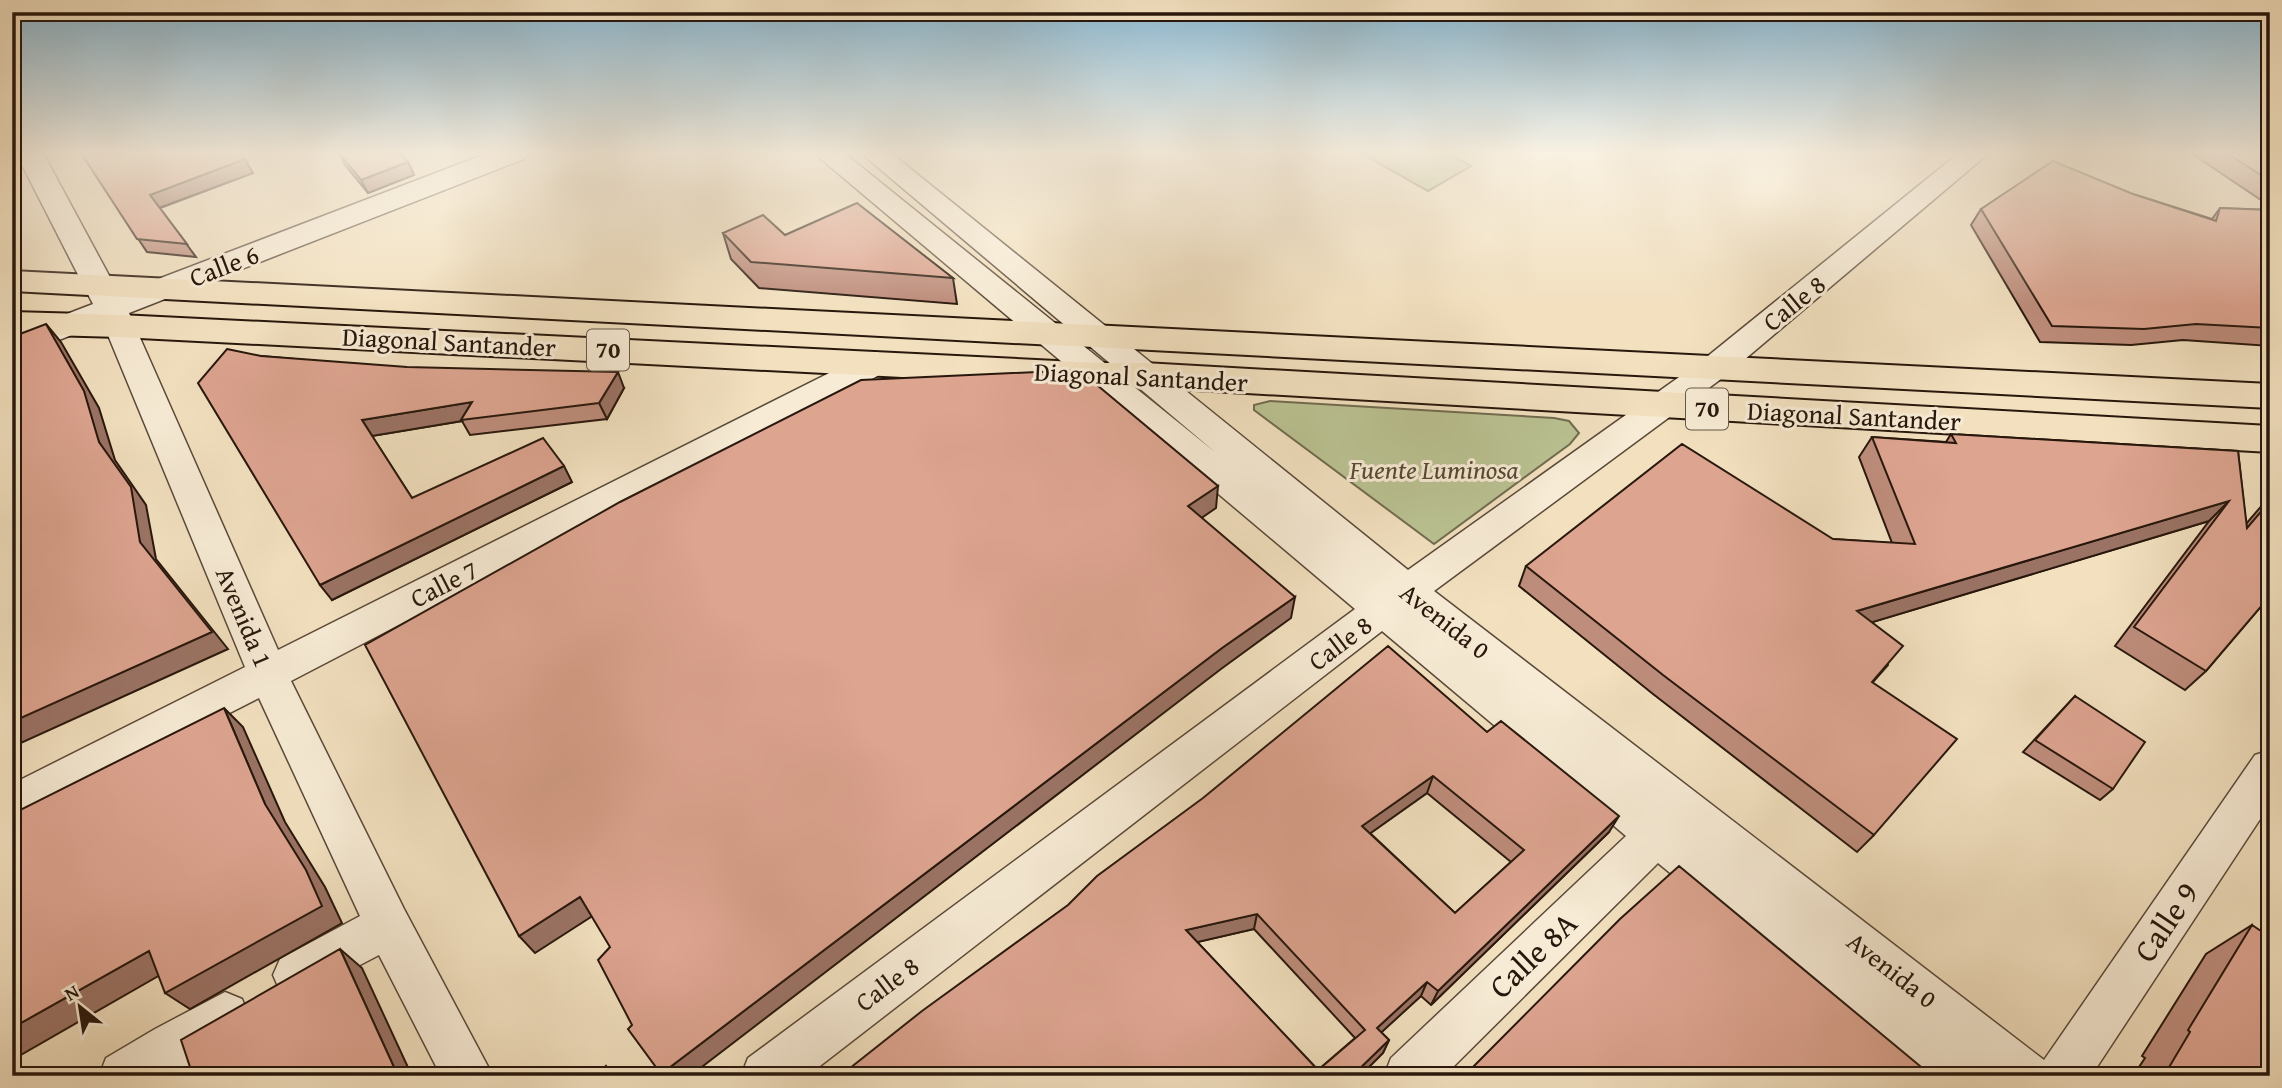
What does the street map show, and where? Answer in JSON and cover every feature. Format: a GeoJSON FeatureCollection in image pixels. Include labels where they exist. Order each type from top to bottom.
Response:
{"type":"FeatureCollection","features":[{"type":"Feature","properties":{"kind":"main road","name":"Diagonal Santander"},"geometry":{"type":"LineString","coordinates":[[12,281],[109,307],[876,363],[1097,375],[1144,375],[2270,439]]}},
{"type":"Feature","properties":{"kind":"main road","name":"Diagonal Santander"},"geometry":{"type":"LineString","coordinates":[[12,323],[69,326],[109,307],[161,290],[2270,396]]}},
{"type":"Feature","properties":{"kind":"street","name":"Avenida 1"},"geometry":{"type":"LineString","coordinates":[[55,204],[109,307],[268,674],[388,925],[468,1076]]}},
{"type":"Feature","properties":{"kind":"street","name":"Calle 6"},"geometry":{"type":"LineString","coordinates":[[161,290],[383,204]]}},
{"type":"Feature","properties":{"kind":"street","name":"Avenida 0"},"geometry":{"type":"LineString","coordinates":[[889,204],[1097,375],[2026,1076]]}},
{"type":"Feature","properties":{"kind":"street","name":"Avenida 0"},"geometry":{"type":"LineString","coordinates":[[936,204],[1144,375],[1657,835],[1956,1076]]}},
{"type":"Feature","properties":{"kind":"street","name":"Calle 8"},"geometry":{"type":"LineString","coordinates":[[766,1076],[1395,601],[1714,368],[1914,204]]}},
{"type":"Feature","properties":{"kind":"street"},"geometry":{"type":"LineString","coordinates":[[12,347],[69,326]]}},
{"type":"Feature","properties":{"kind":"street","name":"Calle 7"},"geometry":{"type":"LineString","coordinates":[[12,805],[876,363]]}},
{"type":"Feature","properties":{"kind":"street","name":"Calle 9"},"geometry":{"type":"LineString","coordinates":[[2062,1076],[2270,768]]}},
{"type":"Feature","properties":{"kind":"street","name":"Calle 8A"},"geometry":{"type":"LineString","coordinates":[[1409,1076],[1657,835]]}},
{"type":"Feature","properties":{"kind":"street"},"geometry":{"type":"LineString","coordinates":[[124,1076],[181,1061],[388,925]]}},
{"type":"Feature","properties":{"kind":"green space","name":"Fuente Luminosa"},"geometry":{"type":"Polygon","coordinates":[[[1270,401],[1554,418],[1569,421],[1579,433],[1570,444],[1434,544],[1254,410],[1254,405],[1270,401]]]}},
{"type":"Feature","properties":{"kind":"building"},"geometry":{"type":"Polygon","coordinates":[[[114,204],[157,204],[187,244],[137,239],[114,204]]]}},
{"type":"Feature","properties":{"kind":"building"},"geometry":{"type":"Polygon","coordinates":[[[858,204],[953,278],[751,262],[723,233],[763,215],[785,235],[858,204]]]}},
{"type":"Feature","properties":{"kind":"building"},"geometry":{"type":"Polygon","coordinates":[[[1989,204],[2163,204],[2216,221],[2220,208],[2270,210],[2270,328],[2196,324],[2144,329],[2052,326],[1981,209],[1989,204]]]}},
{"type":"Feature","properties":{"kind":"building"},"geometry":{"type":"Polygon","coordinates":[[[46,324],[84,391],[99,442],[131,487],[140,542],[212,632],[12,722],[12,337],[46,324]]]}},
{"type":"Feature","properties":{"kind":"building"},"geometry":{"type":"Polygon","coordinates":[[[227,349],[261,356],[407,367],[618,372],[599,403],[461,420],[472,402],[362,420],[412,498],[543,438],[564,466],[320,585],[198,383],[227,349]]]}},
{"type":"Feature","properties":{"kind":"building"},"geometry":{"type":"Polygon","coordinates":[[[1079,370],[1218,486],[1188,506],[1295,597],[1222,648],[661,1074],[628,1029],[632,1025],[598,960],[610,947],[580,897],[519,936],[365,645],[620,502],[861,380],[1079,370]]]}},
{"type":"Feature","properties":{"kind":"building"},"geometry":{"type":"Polygon","coordinates":[[[1951,434],[2238,451],[2247,528],[2270,501],[2270,596],[2206,671],[2134,627],[2229,501],[1857,611],[1903,646],[1872,682],[1957,739],[1874,835],[1663,675],[1526,566],[1682,444],[1833,539],[1915,544],[1872,437],[1956,443],[1951,434]]]}},
{"type":"Feature","properties":{"kind":"building"},"geometry":{"type":"Polygon","coordinates":[[[1388,646],[1487,732],[1501,721],[1619,816],[1438,991],[1427,982],[1377,1028],[1389,1040],[1352,1076],[840,1076],[922,1011],[1068,905],[1097,876],[1203,798],[1388,646]],[[1433,776],[1362,826],[1455,913],[1524,850],[1433,776]],[[1257,914],[1186,930],[1318,1070],[1365,1030],[1257,914]]]}},
{"type":"Feature","properties":{"kind":"building"},"geometry":{"type":"Polygon","coordinates":[[[2075,696],[2145,742],[2113,789],[2035,740],[2075,696]]]}},
{"type":"Feature","properties":{"kind":"building"},"geometry":{"type":"Polygon","coordinates":[[[224,708],[265,804],[306,870],[322,906],[165,993],[149,951],[12,1028],[12,814],[224,708]]]}},
{"type":"Feature","properties":{"kind":"building"},"geometry":{"type":"Polygon","coordinates":[[[1679,866],[1932,1076],[1464,1076],[1620,919],[1679,866]]]}},
{"type":"Feature","properties":{"kind":"building"},"geometry":{"type":"Polygon","coordinates":[[[2252,925],[2270,937],[2270,1076],[2167,1076],[2165,1074],[2190,1032],[2188,1030],[2252,925]]]}},
{"type":"Feature","properties":{"kind":"building"},"geometry":{"type":"Polygon","coordinates":[[[340,949],[398,1076],[193,1076],[181,1040],[340,949]]]}},
{"type":"Feature","properties":{"kind":"building"},"geometry":{"type":"Polygon","coordinates":[[[606,1066],[611,1076],[595,1076],[606,1066]]]}}]}
